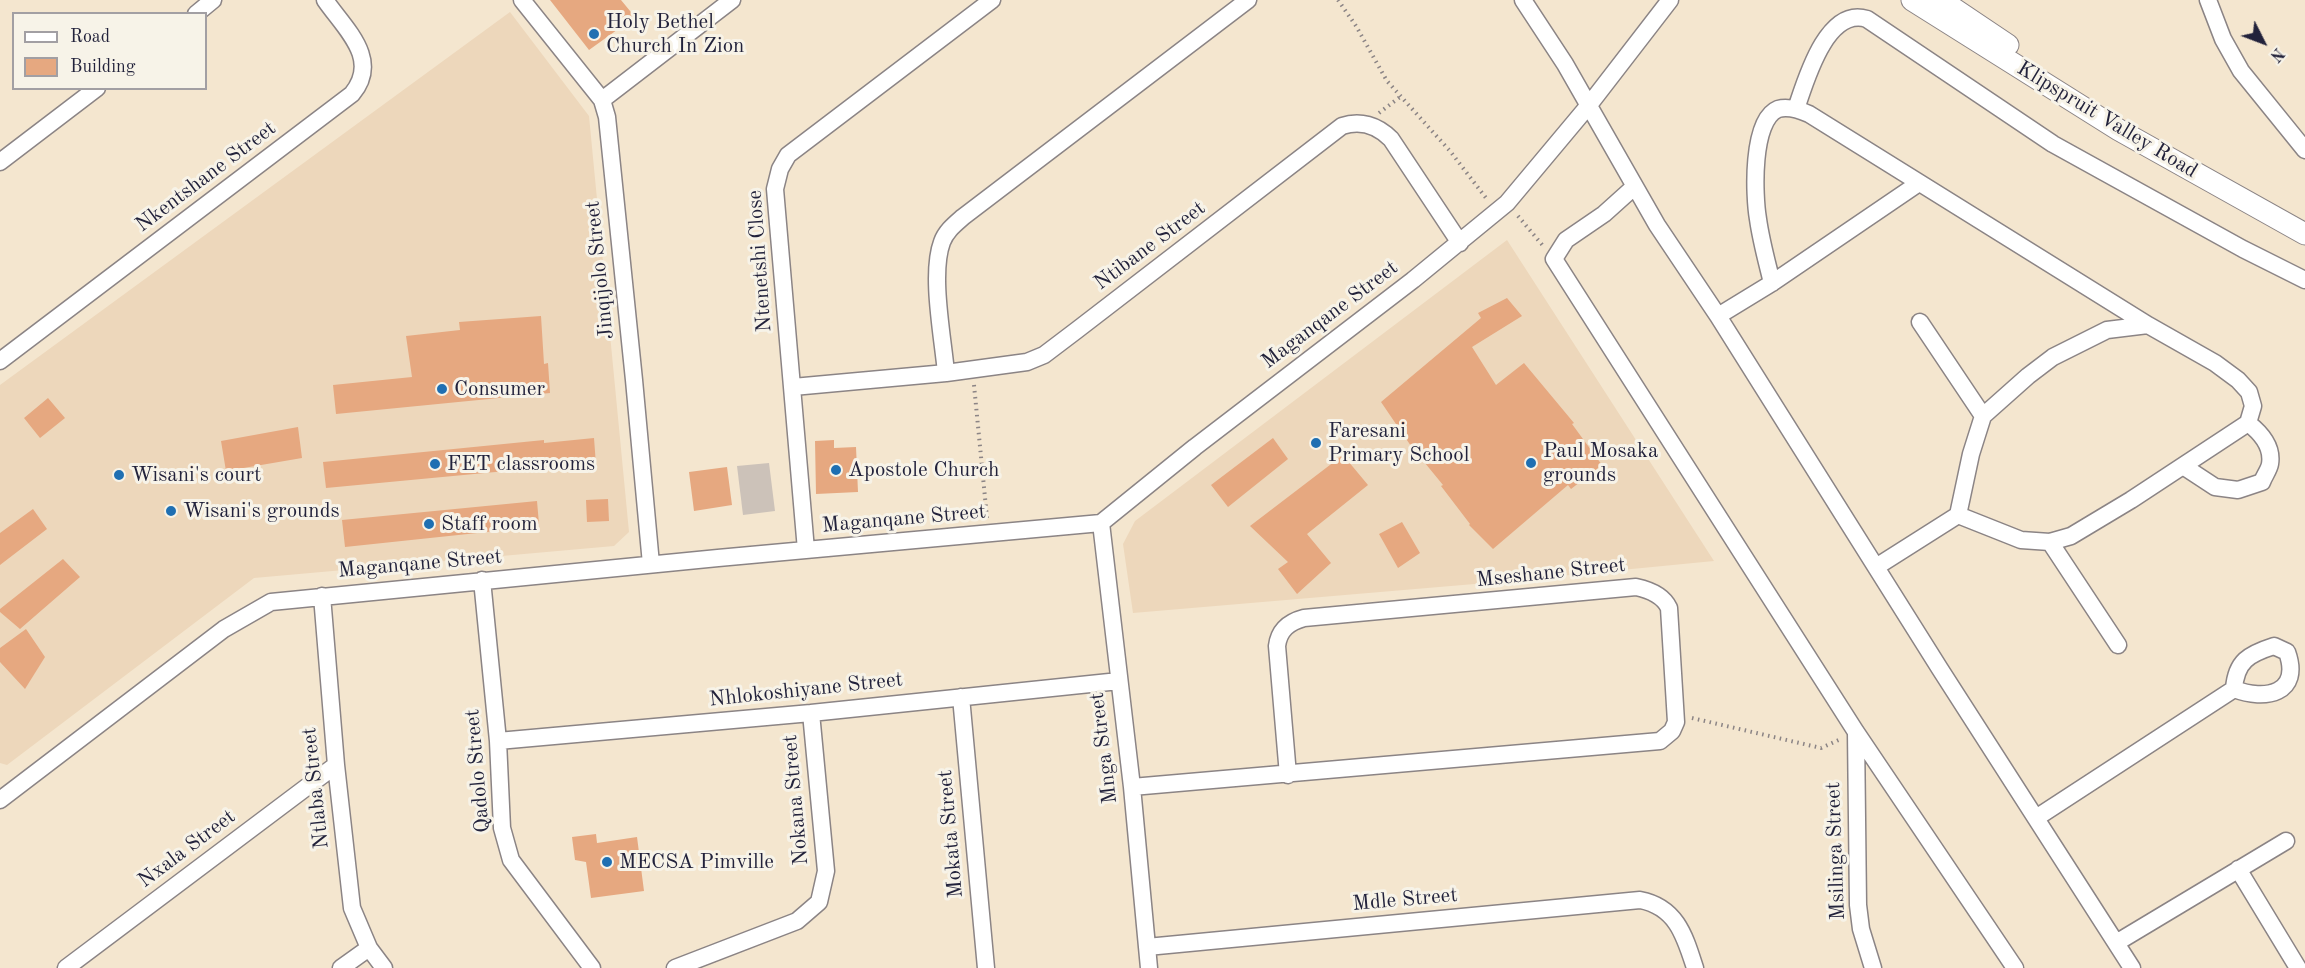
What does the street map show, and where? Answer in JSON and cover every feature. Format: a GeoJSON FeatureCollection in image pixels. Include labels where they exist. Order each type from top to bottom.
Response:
{"type":"FeatureCollection","features":[{"type":"Feature","properties":{"kind":"street"},"geometry":{"type":"LineString","coordinates":[[198,12],[213,0]]}},
{"type":"Feature","properties":{"kind":"street","name":"Nkentshane Street"},"geometry":{"type":"LineString","coordinates":[[0,361],[352,94],[359,84],[363,69],[360,47],[325,0]]}},
{"type":"Feature","properties":{"kind":"street","name":"Jinqijolo Street"},"geometry":{"type":"LineString","coordinates":[[522,0],[602,100],[607,117],[651,564]]}},
{"type":"Feature","properties":{"kind":"street","name":"Ntenetshi Close"},"geometry":{"type":"LineString","coordinates":[[806,550],[775,189],[781,166],[788,155],[992,0]]}},
{"type":"Feature","properties":{"kind":"street"},"geometry":{"type":"LineString","coordinates":[[946,373],[938,275],[940,250],[946,235],[963,217],[1248,0]]}},
{"type":"Feature","properties":{"kind":"street","name":"Maganqane Street"},"geometry":{"type":"LineString","coordinates":[[0,800],[224,629],[271,602],[482,580],[1101,523],[1195,447],[1460,243],[1502,207],[1589,105],[1670,0]]}},
{"type":"Feature","properties":{"kind":"street","name":"Klipspruit Valley Road"},"geometry":{"type":"LineString","coordinates":[[1912,0],[2120,130],[2280,214],[2305,222]]}},
{"type":"Feature","properties":{"kind":"street","name":"Klipspruit Valley Road"},"geometry":{"type":"LineString","coordinates":[[1941,0],[2098,105],[2280,214],[2305,234]]}},
{"type":"Feature","properties":{"kind":"street"},"geometry":{"type":"LineString","coordinates":[[2208,0],[2223,39],[2241,71],[2305,150]]}},
{"type":"Feature","properties":{"kind":"street"},"geometry":{"type":"LineString","coordinates":[[602,100],[726,2]]}},
{"type":"Feature","properties":{"kind":"street"},"geometry":{"type":"LineString","coordinates":[[1526,2],[1589,105],[1657,225],[1718,316],[2132,968]]}},
{"type":"Feature","properties":{"kind":"street"},"geometry":{"type":"LineString","coordinates":[[1796,110],[1812,62],[1830,34],[1851,18],[1867,19],[2053,144],[2243,249],[2305,280]]}},
{"type":"Feature","properties":{"kind":"street"},"geometry":{"type":"LineString","coordinates":[[0,162],[94,90]]}},
{"type":"Feature","properties":{"kind":"street"},"geometry":{"type":"LineString","coordinates":[[1772,283],[1757,218],[1756,158],[1763,128],[1770,116],[1781,109],[1796,110],[1809,114],[2148,325],[2215,363],[2243,384],[2253,400],[2253,411],[2248,423],[2071,536],[2050,542],[2021,540],[1958,515]]}},
{"type":"Feature","properties":{"kind":"street","name":"Ntibane Street"},"geometry":{"type":"LineString","coordinates":[[793,387],[973,370],[1027,362],[1044,355],[1342,126],[1351,123],[1364,123],[1377,128],[1391,139],[1460,243]]}},
{"type":"Feature","properties":{"kind":"street"},"geometry":{"type":"LineString","coordinates":[[1718,316],[1772,283],[1920,183]]}},
{"type":"Feature","properties":{"kind":"street"},"geometry":{"type":"LineString","coordinates":[[1634,187],[1604,214],[1566,240],[1554,259],[1856,732],[2015,968]]}},
{"type":"Feature","properties":{"kind":"street"},"geometry":{"type":"LineString","coordinates":[[1920,322],[1983,416]]}},
{"type":"Feature","properties":{"kind":"street"},"geometry":{"type":"LineString","coordinates":[[1876,567],[1958,515],[1971,454],[1983,416],[2028,376],[2071,347],[2107,330],[2148,325]]}},
{"type":"Feature","properties":{"kind":"street"},"geometry":{"type":"LineString","coordinates":[[2182,466],[2215,487],[2238,490],[2262,482],[2270,463],[2266,440],[2248,423]]}},
{"type":"Feature","properties":{"kind":"street","name":"Mnga Street"},"geometry":{"type":"LineString","coordinates":[[1101,523],[1132,787],[1149,968]]}},
{"type":"Feature","properties":{"kind":"street"},"geometry":{"type":"LineString","coordinates":[[2050,542],[2118,645]]}},
{"type":"Feature","properties":{"kind":"street","name":"Qadolo Street"},"geometry":{"type":"LineString","coordinates":[[482,580],[498,741],[502,828],[512,860],[592,968]]}},
{"type":"Feature","properties":{"kind":"street","name":"Mseshane Street"},"geometry":{"type":"LineString","coordinates":[[1288,775],[1277,646],[1278,638],[1284,628],[1304,618],[1636,587],[1646,589],[1664,599],[1671,614],[1676,715]]}},
{"type":"Feature","properties":{"kind":"street","name":"Ntlaba Street"},"geometry":{"type":"LineString","coordinates":[[322,596],[336,765],[352,908],[369,948],[384,968]]}},
{"type":"Feature","properties":{"kind":"street","name":"Nhlokoshiyane Street"},"geometry":{"type":"LineString","coordinates":[[498,741],[812,713],[1119,681]]}},
{"type":"Feature","properties":{"kind":"street"},"geometry":{"type":"LineString","coordinates":[[2036,818],[2234,689]]}},
{"type":"Feature","properties":{"kind":"street","name":"Mokata Street"},"geometry":{"type":"LineString","coordinates":[[961,696],[986,968]]}},
{"type":"Feature","properties":{"kind":"street","name":"Nokana Street"},"geometry":{"type":"LineString","coordinates":[[675,968],[797,921],[819,902],[826,871],[812,713]]}},
{"type":"Feature","properties":{"kind":"street"},"geometry":{"type":"LineString","coordinates":[[1132,787],[1650,743],[1660,741],[1669,735],[1674,727],[1676,715]]}},
{"type":"Feature","properties":{"kind":"street","name":"Msilinga Street"},"geometry":{"type":"LineString","coordinates":[[1856,732],[1858,905],[1861,929],[1873,968]]}},
{"type":"Feature","properties":{"kind":"street","name":"Nxala Street"},"geometry":{"type":"LineString","coordinates":[[66,968],[336,765]]}},
{"type":"Feature","properties":{"kind":"street"},"geometry":{"type":"LineString","coordinates":[[2116,943],[2286,841]]}},
{"type":"Feature","properties":{"kind":"street"},"geometry":{"type":"LineString","coordinates":[[2238,869],[2298,968]]}},
{"type":"Feature","properties":{"kind":"street","name":"Mdle Street"},"geometry":{"type":"LineString","coordinates":[[1147,947],[1640,900],[1665,910],[1679,926],[1695,968]]}},
{"type":"Feature","properties":{"kind":"street"},"geometry":{"type":"LineString","coordinates":[[341,968],[369,948]]}},
{"type":"Feature","properties":{"kind":"path"},"geometry":{"type":"LineString","coordinates":[[1338,0],[1356,26],[1386,81],[1502,207],[1554,259]]}},
{"type":"Feature","properties":{"kind":"path"},"geometry":{"type":"LineString","coordinates":[[973,370],[988,533]]}},
{"type":"Feature","properties":{"kind":"path"},"geometry":{"type":"LineString","coordinates":[[1676,715],[1821,748],[1856,732]]}},
{"type":"Feature","properties":{"kind":"shaded area"},"geometry":{"type":"Polygon","coordinates":[[[510,12],[589,116],[629,532],[614,546],[254,578],[7,765],[0,763],[0,385],[510,12]]]}},
{"type":"Feature","properties":{"kind":"shaded area"},"geometry":{"type":"Polygon","coordinates":[[[1507,240],[1714,561],[1133,613],[1123,544],[1135,521],[1507,240]]]}},
{"type":"Feature","properties":{"kind":"shaded area"},"geometry":{"type":"Polygon","coordinates":[[[769,463],[775,511],[743,515],[737,466],[769,463]]]}},
{"type":"Feature","properties":{"kind":"building","name":"Holy Bethel Church In Zion"},"geometry":{"type":"Polygon","coordinates":[[[550,0],[621,0],[635,17],[589,50],[550,0]]]}},
{"type":"Feature","properties":{"kind":"building"},"geometry":{"type":"Polygon","coordinates":[[[1507,298],[1522,316],[1472,347],[1496,385],[1524,363],[1574,423],[1572,424],[1602,465],[1571,489],[1568,485],[1493,549],[1469,525],[1441,486],[1443,485],[1411,446],[1381,402],[1481,318],[1478,313],[1507,298]]]}},
{"type":"Feature","properties":{"kind":"building"},"geometry":{"type":"Polygon","coordinates":[[[541,316],[544,364],[548,363],[550,393],[336,414],[333,385],[412,377],[406,336],[460,330],[459,322],[541,316]]]}},
{"type":"Feature","properties":{"kind":"building"},"geometry":{"type":"Polygon","coordinates":[[[48,398],[65,418],[40,438],[24,418],[48,398]]]}},
{"type":"Feature","properties":{"kind":"building"},"geometry":{"type":"Polygon","coordinates":[[[298,427],[302,458],[226,471],[221,441],[298,427]]]}},
{"type":"Feature","properties":{"kind":"building","name":"FET classrooms"},"geometry":{"type":"Polygon","coordinates":[[[594,438],[596,465],[559,469],[559,466],[326,488],[323,462],[544,440],[544,443],[594,438]]]}},
{"type":"Feature","properties":{"kind":"building"},"geometry":{"type":"Polygon","coordinates":[[[1273,438],[1288,459],[1228,507],[1211,485],[1273,438]]]}},
{"type":"Feature","properties":{"kind":"building","name":"Apostole Church"},"geometry":{"type":"Polygon","coordinates":[[[834,440],[834,448],[856,447],[858,492],[816,494],[815,441],[834,440]]]}},
{"type":"Feature","properties":{"kind":"building"},"geometry":{"type":"Polygon","coordinates":[[[1343,455],[1368,485],[1307,534],[1331,563],[1297,594],[1278,569],[1288,562],[1250,526],[1343,455]]]}},
{"type":"Feature","properties":{"kind":"building"},"geometry":{"type":"Polygon","coordinates":[[[727,467],[732,505],[694,511],[689,472],[727,467]]]}},
{"type":"Feature","properties":{"kind":"building"},"geometry":{"type":"Polygon","coordinates":[[[608,499],[609,521],[587,522],[586,500],[608,499]]]}},
{"type":"Feature","properties":{"kind":"building","name":"Staff room"},"geometry":{"type":"Polygon","coordinates":[[[537,501],[539,524],[515,526],[515,529],[345,547],[342,520],[537,501]]]}},
{"type":"Feature","properties":{"kind":"building"},"geometry":{"type":"Polygon","coordinates":[[[33,509],[47,529],[0,565],[0,533],[33,509]]]}},
{"type":"Feature","properties":{"kind":"building"},"geometry":{"type":"Polygon","coordinates":[[[1402,522],[1420,553],[1398,568],[1379,534],[1402,522]]]}},
{"type":"Feature","properties":{"kind":"building"},"geometry":{"type":"Polygon","coordinates":[[[63,559],[80,577],[20,629],[0,612],[0,609],[63,559]]]}},
{"type":"Feature","properties":{"kind":"building"},"geometry":{"type":"Polygon","coordinates":[[[26,629],[45,657],[25,689],[0,662],[0,648],[26,629]]]}},
{"type":"Feature","properties":{"kind":"building"},"geometry":{"type":"Polygon","coordinates":[[[596,834],[597,843],[637,837],[644,891],[591,898],[586,862],[575,860],[572,837],[596,834]]]}},
{"type":"Feature","properties":{"kind":"place","name":"Holy Bethel Church In Zion"},"geometry":{"type":"Point","coordinates":[594,34]}},
{"type":"Feature","properties":{"kind":"place","name":"Consumer"},"geometry":{"type":"Point","coordinates":[442,389]}},
{"type":"Feature","properties":{"kind":"place","name":"Faresani Primary School"},"geometry":{"type":"Point","coordinates":[1316,443]}},
{"type":"Feature","properties":{"kind":"place","name":"Paul Mosaka grounds"},"geometry":{"type":"Point","coordinates":[1531,463]}},
{"type":"Feature","properties":{"kind":"place","name":"FET classrooms"},"geometry":{"type":"Point","coordinates":[435,464]}},
{"type":"Feature","properties":{"kind":"place","name":"Apostole Church"},"geometry":{"type":"Point","coordinates":[836,470]}},
{"type":"Feature","properties":{"kind":"place","name":"Wisani's court"},"geometry":{"type":"Point","coordinates":[119,475]}},
{"type":"Feature","properties":{"kind":"place","name":"Wisani's grounds"},"geometry":{"type":"Point","coordinates":[171,511]}},
{"type":"Feature","properties":{"kind":"place","name":"Staff room"},"geometry":{"type":"Point","coordinates":[429,524]}},
{"type":"Feature","properties":{"kind":"place","name":"MECSA Pimville"},"geometry":{"type":"Point","coordinates":[607,862]}}]}
